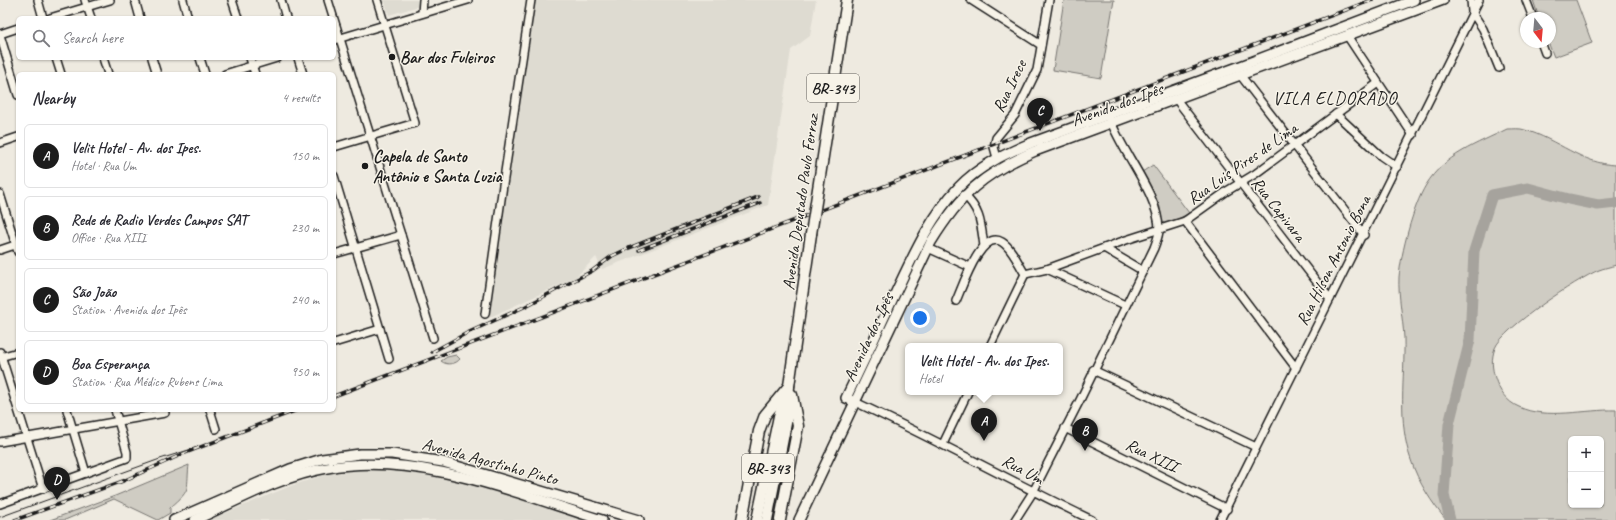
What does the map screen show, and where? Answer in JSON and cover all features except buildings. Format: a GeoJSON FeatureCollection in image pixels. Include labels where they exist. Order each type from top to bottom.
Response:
{"type":"FeatureCollection","features":[{"type":"Feature","properties":{"kind":"highway","name":"Avenida Deputado Paulo Ferraz"},"geometry":{"type":"LineString","coordinates":[[767,520],[788,418],[789,386],[847,0]]}},
{"type":"Feature","properties":{"kind":"highway","name":"Avenida Deputado Paulo Ferraz"},"geometry":{"type":"LineString","coordinates":[[757,520],[779,416],[789,386]]}},
{"type":"Feature","properties":{"kind":"highway"},"geometry":{"type":"LineString","coordinates":[[742,520],[761,426],[765,415],[789,386]]}},
{"type":"Feature","properties":{"kind":"highway"},"geometry":{"type":"LineString","coordinates":[[780,520],[798,426],[789,386]]}},
{"type":"Feature","properties":{"kind":"main road","name":"Avenida dos Ipês"},"geometry":{"type":"LineString","coordinates":[[800,520],[928,248],[949,213],[964,196],[990,174],[1017,159],[1176,99],[1189,89],[1414,0]]}},
{"type":"Feature","properties":{"kind":"main road","name":"Avenida dos Ipês"},"geometry":{"type":"LineString","coordinates":[[855,402],[846,398],[924,236],[945,204],[959,187],[983,167],[997,158],[1031,143],[1108,114],[1189,89],[1241,76],[1348,37],[1442,0]]}},
{"type":"Feature","properties":{"kind":"main road","name":"Avenida Agostinho Pinto"},"geometry":{"type":"LineString","coordinates":[[174,520],[295,467],[336,456],[367,454],[415,456],[444,462],[639,520]]}},
{"type":"Feature","properties":{"kind":"main road","name":"Avenida Agostinho Pinto"},"geometry":{"type":"LineString","coordinates":[[195,520],[305,473],[327,468],[364,464],[398,465],[456,476],[602,520]]}},
{"type":"Feature","properties":{"kind":"street"},"geometry":{"type":"LineString","coordinates":[[38,0],[42,16]]}},
{"type":"Feature","properties":{"kind":"street"},"geometry":{"type":"LineString","coordinates":[[55,16],[86,3],[110,0]]}},
{"type":"Feature","properties":{"kind":"street"},"geometry":{"type":"LineString","coordinates":[[135,0],[139,16]]}},
{"type":"Feature","properties":{"kind":"street"},"geometry":{"type":"LineString","coordinates":[[183,0],[187,16]]}},
{"type":"Feature","properties":{"kind":"street"},"geometry":{"type":"LineString","coordinates":[[232,0],[237,16]]}},
{"type":"Feature","properties":{"kind":"street"},"geometry":{"type":"LineString","coordinates":[[281,0],[285,16]]}},
{"type":"Feature","properties":{"kind":"street"},"geometry":{"type":"LineString","coordinates":[[328,0],[332,16]]}},
{"type":"Feature","properties":{"kind":"street"},"geometry":{"type":"LineString","coordinates":[[336,146],[414,123],[415,121],[377,0]]}},
{"type":"Feature","properties":{"kind":"street"},"geometry":{"type":"LineString","coordinates":[[422,13],[423,0]]}},
{"type":"Feature","properties":{"kind":"street"},"geometry":{"type":"LineString","coordinates":[[433,338],[370,136],[337,40],[468,0]]}},
{"type":"Feature","properties":{"kind":"street"},"geometry":{"type":"LineString","coordinates":[[485,314],[531,0]]}},
{"type":"Feature","properties":{"kind":"street","name":"Rua Irece"},"geometry":{"type":"LineString","coordinates":[[997,158],[994,147],[996,138],[1014,115],[1034,78],[1048,0]]}},
{"type":"Feature","properties":{"kind":"street"},"geometry":{"type":"LineString","coordinates":[[1471,0],[1472,12],[1483,29],[1499,68]]}},
{"type":"Feature","properties":{"kind":"street","name":"Rua Hilson Antonio Bona"},"geometry":{"type":"LineString","coordinates":[[1220,520],[1330,299],[1364,235],[1479,0]]}},
{"type":"Feature","properties":{"kind":"street"},"geometry":{"type":"LineString","coordinates":[[1526,0],[1531,12]]}},
{"type":"Feature","properties":{"kind":"street"},"geometry":{"type":"LineString","coordinates":[[974,1],[1041,45]]}},
{"type":"Feature","properties":{"kind":"street"},"geometry":{"type":"LineString","coordinates":[[86,3],[90,16]]}},
{"type":"Feature","properties":{"kind":"street"},"geometry":{"type":"LineString","coordinates":[[16,29],[0,34],[16,88]]}},
{"type":"Feature","properties":{"kind":"street"},"geometry":{"type":"LineString","coordinates":[[1348,37],[1413,134]]}},
{"type":"Feature","properties":{"kind":"street"},"geometry":{"type":"LineString","coordinates":[[1543,48],[1545,53]]}},
{"type":"Feature","properties":{"kind":"street"},"geometry":{"type":"LineString","coordinates":[[57,60],[60,72]]}},
{"type":"Feature","properties":{"kind":"street"},"geometry":{"type":"LineString","coordinates":[[104,60],[107,72]]}},
{"type":"Feature","properties":{"kind":"street"},"geometry":{"type":"LineString","coordinates":[[153,60],[156,72]]}},
{"type":"Feature","properties":{"kind":"street"},"geometry":{"type":"LineString","coordinates":[[201,60],[204,72]]}},
{"type":"Feature","properties":{"kind":"street"},"geometry":{"type":"LineString","coordinates":[[250,60],[254,72]]}},
{"type":"Feature","properties":{"kind":"street"},"geometry":{"type":"LineString","coordinates":[[232,72],[271,60]]}},
{"type":"Feature","properties":{"kind":"street"},"geometry":{"type":"LineString","coordinates":[[299,60],[302,72]]}},
{"type":"Feature","properties":{"kind":"street"},"geometry":{"type":"LineString","coordinates":[[1241,76],[1364,235]]}},
{"type":"Feature","properties":{"kind":"street","name":"Rua Luis Pires de Lima"},"geometry":{"type":"LineString","coordinates":[[1026,274],[1047,269],[1185,221],[1294,145],[1378,82]]}},
{"type":"Feature","properties":{"kind":"street","name":"Rua Capivara"},"geometry":{"type":"LineString","coordinates":[[1176,99],[1330,299]]}},
{"type":"Feature","properties":{"kind":"street"},"geometry":{"type":"LineString","coordinates":[[1015,520],[1032,492],[1126,306],[1154,248],[1159,230],[1153,206],[1108,114]]}},
{"type":"Feature","properties":{"kind":"street"},"geometry":{"type":"LineString","coordinates":[[1336,114],[1381,156],[1397,167]]}},
{"type":"Feature","properties":{"kind":"street"},"geometry":{"type":"LineString","coordinates":[[0,143],[16,138]]}},
{"type":"Feature","properties":{"kind":"street"},"geometry":{"type":"LineString","coordinates":[[336,183],[389,358]]}},
{"type":"Feature","properties":{"kind":"street"},"geometry":{"type":"LineString","coordinates":[[0,194],[16,244]]}},
{"type":"Feature","properties":{"kind":"street"},"geometry":{"type":"LineString","coordinates":[[964,196],[975,205],[980,220],[984,246]]}},
{"type":"Feature","properties":{"kind":"street"},"geometry":{"type":"LineString","coordinates":[[1185,221],[1296,368]]}},
{"type":"Feature","properties":{"kind":"street"},"geometry":{"type":"LineString","coordinates":[[336,253],[401,235]]}},
{"type":"Feature","properties":{"kind":"street"},"geometry":{"type":"LineString","coordinates":[[956,301],[970,267],[984,246],[997,240],[1006,246],[1026,274],[992,343]]}},
{"type":"Feature","properties":{"kind":"street"},"geometry":{"type":"LineString","coordinates":[[0,250],[16,247]]}},
{"type":"Feature","properties":{"kind":"street"},"geometry":{"type":"LineString","coordinates":[[928,248],[970,267]]}},
{"type":"Feature","properties":{"kind":"street"},"geometry":{"type":"LineString","coordinates":[[1104,248],[1143,271]]}},
{"type":"Feature","properties":{"kind":"street"},"geometry":{"type":"LineString","coordinates":[[1047,269],[1126,306]]}},
{"type":"Feature","properties":{"kind":"street"},"geometry":{"type":"LineString","coordinates":[[336,340],[380,329]]}},
{"type":"Feature","properties":{"kind":"street"},"geometry":{"type":"LineString","coordinates":[[16,352],[0,356],[16,406]]}},
{"type":"Feature","properties":{"kind":"street"},"geometry":{"type":"LineString","coordinates":[[1093,370],[1256,446]]}},
{"type":"Feature","properties":{"kind":"street"},"geometry":{"type":"LineString","coordinates":[[943,444],[967,395]]}},
{"type":"Feature","properties":{"kind":"street","name":"Rua Um"},"geometry":{"type":"LineString","coordinates":[[855,402],[943,444],[1032,492],[1092,520]]}},
{"type":"Feature","properties":{"kind":"street"},"geometry":{"type":"LineString","coordinates":[[18,412],[43,489]]}},
{"type":"Feature","properties":{"kind":"street"},"geometry":{"type":"LineString","coordinates":[[67,412],[86,473]]}},
{"type":"Feature","properties":{"kind":"street"},"geometry":{"type":"LineString","coordinates":[[0,504],[127,458],[127,452],[116,412]]}},
{"type":"Feature","properties":{"kind":"street"},"geometry":{"type":"LineString","coordinates":[[0,442],[159,412]]}},
{"type":"Feature","properties":{"kind":"street"},"geometry":{"type":"LineString","coordinates":[[211,412],[216,429]]}},
{"type":"Feature","properties":{"kind":"street","name":"Rua XIII"},"geometry":{"type":"LineString","coordinates":[[1065,428],[1226,508]]}},
{"type":"Feature","properties":{"kind":"shaded area"},"geometry":{"type":"Polygon","coordinates":[[[384,0],[420,0],[419,6],[389,15],[384,0]]]}},
{"type":"Feature","properties":{"kind":"shaded area"},"geometry":{"type":"Polygon","coordinates":[[[535,0],[816,0],[810,36],[791,50],[768,205],[602,269],[596,257],[575,278],[488,318],[535,0]]]}},
{"type":"Feature","properties":{"kind":"shaded area"},"geometry":{"type":"Polygon","coordinates":[[[1064,0],[1114,0],[1101,78],[1053,70],[1064,0]]]}},
{"type":"Feature","properties":{"kind":"shaded area"},"geometry":{"type":"Polygon","coordinates":[[[1533,0],[1576,0],[1592,43],[1554,57],[1550,48],[1556,48],[1556,12],[1537,12],[1533,0]]]}},
{"type":"Feature","properties":{"kind":"shaded area"},"geometry":{"type":"Polygon","coordinates":[[[1507,129],[1523,129],[1548,139],[1581,156],[1604,164],[1616,165],[1616,265],[1599,270],[1575,283],[1526,317],[1501,339],[1495,348],[1492,363],[1495,378],[1501,392],[1507,399],[1519,407],[1541,413],[1616,410],[1616,520],[1446,520],[1426,492],[1417,476],[1411,460],[1404,430],[1404,338],[1399,285],[1400,267],[1412,217],[1426,185],[1442,166],[1462,151],[1507,129]]]}},
{"type":"Feature","properties":{"kind":"shaded area"},"geometry":{"type":"Polygon","coordinates":[[[1153,165],[1189,213],[1162,228],[1160,207],[1142,172],[1153,165]]]}},
{"type":"Feature","properties":{"kind":"shaded area"},"geometry":{"type":"Polygon","coordinates":[[[456,355],[460,359],[454,363],[446,364],[441,361],[447,357],[456,355]]]}},
{"type":"Feature","properties":{"kind":"shaded area"},"geometry":{"type":"Polygon","coordinates":[[[189,465],[186,491],[170,508],[170,513],[158,520],[114,499],[65,520],[50,520],[115,496],[189,465]]]}},
{"type":"Feature","properties":{"kind":"shaded area"},"geometry":{"type":"Polygon","coordinates":[[[367,469],[391,469],[458,479],[583,520],[209,520],[293,485],[328,474],[367,469]]]}},
{"type":"Feature","properties":{"kind":"waterway"},"geometry":{"type":"LineString","coordinates":[[1450,520],[1444,495],[1449,424],[1470,340],[1474,251],[1492,195],[1528,188],[1598,205],[1616,203]]}},
{"type":"Feature","properties":{"kind":"tram line"},"geometry":{"type":"LineString","coordinates":[[0,517],[160,459],[208,444]]}},
{"type":"Feature","properties":{"kind":"railway"},"geometry":{"type":"LineString","coordinates":[[336,395],[1372,0]]}},
{"type":"Feature","properties":{"kind":"railway"},"geometry":{"type":"LineString","coordinates":[[432,352],[467,333],[524,307],[592,271],[612,256],[758,197]]}},
{"type":"Feature","properties":{"kind":"railway"},"geometry":{"type":"LineString","coordinates":[[639,250],[760,203]]}},
{"type":"Feature","properties":{"kind":"railway"},"geometry":{"type":"LineString","coordinates":[[15,520],[123,481],[185,453],[292,412]]}},
{"type":"Feature","properties":{"kind":"place","name":"Bar dos Fuleiros"},"geometry":{"type":"Point","coordinates":[392,57]}},
{"type":"Feature","properties":{"kind":"place","name":"São João"},"geometry":{"type":"Point","coordinates":[1040,131]}},
{"type":"Feature","properties":{"kind":"place","name":"Capela de Santo Antônio e Santa Luzia"},"geometry":{"type":"Point","coordinates":[365,166]}},
{"type":"Feature","properties":{"kind":"place","name":"Velit Hotel - Av. dos Ipes."},"geometry":{"type":"Point","coordinates":[984,441]}},
{"type":"Feature","properties":{"kind":"place","name":"Rede de Radio Verdes Campos SAT"},"geometry":{"type":"Point","coordinates":[1085,451]}},
{"type":"Feature","properties":{"kind":"place","name":"Boa Esperança"},"geometry":{"type":"Point","coordinates":[57,500]}},
{"type":"Feature","properties":{"kind":"district","name":"VILA ELDORADO"},"geometry":{"type":"Point","coordinates":[1335,98]}}]}
